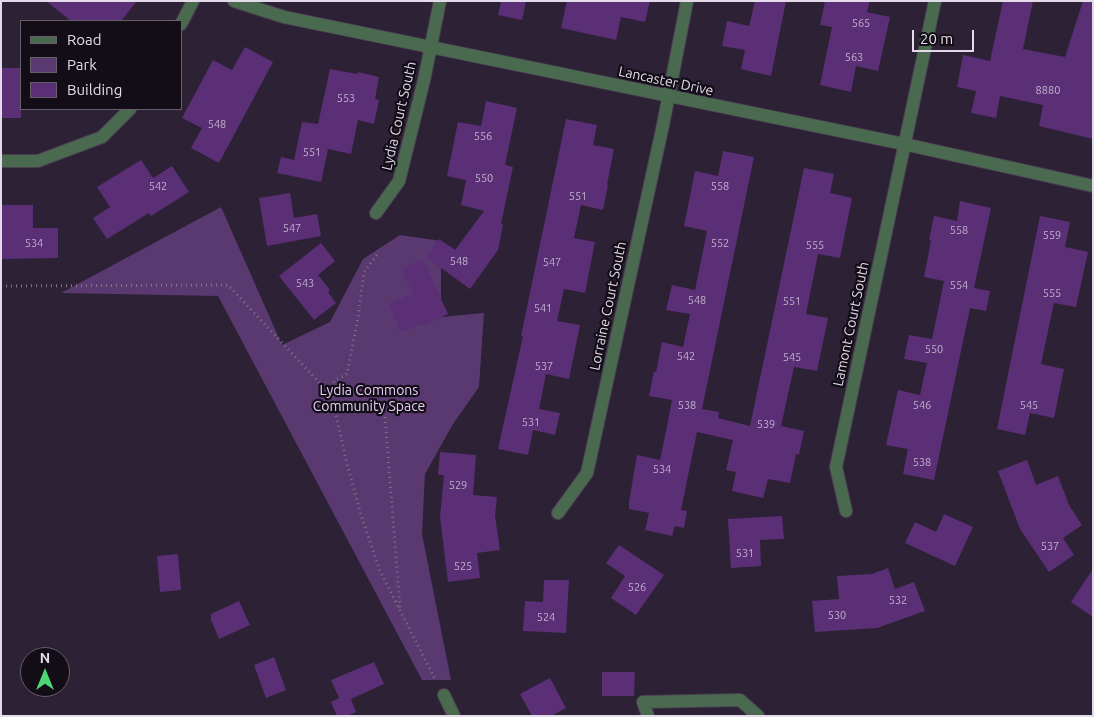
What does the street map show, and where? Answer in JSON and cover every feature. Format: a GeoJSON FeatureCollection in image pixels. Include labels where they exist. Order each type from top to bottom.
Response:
{"type":"FeatureCollection","features":[{"type":"Feature","properties":{"kind":"street"},"geometry":{"type":"LineString","coordinates":[[182,22],[193,1]]}},
{"type":"Feature","properties":{"kind":"street","name":"Lancaster Drive"},"geometry":{"type":"LineString","coordinates":[[234,1],[284,17],[904,144],[1093,186]]}},
{"type":"Feature","properties":{"kind":"street","name":"Lydia Court South"},"geometry":{"type":"LineString","coordinates":[[376,213],[400,180],[424,80],[440,1]]}},
{"type":"Feature","properties":{"kind":"street","name":"Lorraine Court South"},"geometry":{"type":"LineString","coordinates":[[558,513],[587,473],[669,97],[688,1]]}},
{"type":"Feature","properties":{"kind":"street","name":"Lamont Court South"},"geometry":{"type":"LineString","coordinates":[[846,511],[836,467],[935,1]]}},
{"type":"Feature","properties":{"kind":"street"},"geometry":{"type":"LineString","coordinates":[[1,161],[38,161],[102,138],[129,110]]}},
{"type":"Feature","properties":{"kind":"street"},"geometry":{"type":"LineString","coordinates":[[444,695],[454,716]]}},
{"type":"Feature","properties":{"kind":"street"},"geometry":{"type":"LineString","coordinates":[[648,716],[643,702],[740,700],[758,716]]}},
{"type":"Feature","properties":{"kind":"path"},"geometry":{"type":"LineString","coordinates":[[377,255],[364,272],[358,318],[347,374],[334,380],[332,396],[347,464],[361,515],[380,571],[444,695]]}},
{"type":"Feature","properties":{"kind":"path"},"geometry":{"type":"LineString","coordinates":[[1,286],[228,285],[332,396]]}},
{"type":"Feature","properties":{"kind":"path"},"geometry":{"type":"LineString","coordinates":[[385,417],[401,612]]}},
{"type":"Feature","properties":{"kind":"green space","name":"Lydia Commons Community Space"},"geometry":{"type":"Polygon","coordinates":[[[221,207],[282,345],[330,322],[363,259],[400,235],[441,241],[441,317],[484,313],[479,387],[453,424],[425,474],[422,534],[451,680],[422,680],[218,296],[61,293],[221,207]]]}},
{"type":"Feature","properties":{"kind":"building"},"geometry":{"type":"Polygon","coordinates":[[[46,1],[137,1],[122,20],[70,20],[46,1]]]}},
{"type":"Feature","properties":{"kind":"building"},"geometry":{"type":"Polygon","coordinates":[[[501,1],[526,1],[522,20],[498,15],[501,1]]]}},
{"type":"Feature","properties":{"kind":"building"},"geometry":{"type":"Polygon","coordinates":[[[567,1],[650,1],[645,22],[621,17],[616,40],[561,28],[567,1]]]}},
{"type":"Feature","properties":{"kind":"building"},"geometry":{"type":"Polygon","coordinates":[[[755,1],[786,1],[771,76],[741,69],[745,50],[722,46],[727,21],[749,26],[755,1]]]}},
{"type":"Feature","properties":{"kind":"building"},"geometry":{"type":"Polygon","coordinates":[[[825,1],[870,1],[867,12],[890,17],[878,71],[856,66],[851,92],[820,85],[832,27],[820,25],[825,1]]]}},
{"type":"Feature","properties":{"kind":"building"},"geometry":{"type":"Polygon","coordinates":[[[1003,1],[1033,1],[1023,49],[1065,57],[1083,1],[1093,1],[1093,139],[1039,126],[1043,105],[1000,96],[996,118],[971,113],[976,91],[957,87],[963,55],[990,61],[1003,1]]]}},
{"type":"Feature","properties":{"kind":"building"},"geometry":{"type":"Polygon","coordinates":[[[245,47],[273,62],[219,163],[191,148],[202,128],[182,118],[213,60],[232,70],[245,47]]]}},
{"type":"Feature","properties":{"kind":"building"},"geometry":{"type":"Polygon","coordinates":[[[1,68],[20,68],[21,118],[1,118],[1,68]]]}},
{"type":"Feature","properties":{"kind":"building"},"geometry":{"type":"Polygon","coordinates":[[[330,69],[357,74],[358,72],[379,77],[375,99],[379,100],[374,124],[358,120],[351,154],[328,149],[321,182],[277,173],[281,157],[294,160],[302,122],[318,124],[330,69]]]}},
{"type":"Feature","properties":{"kind":"building"},"geometry":{"type":"Polygon","coordinates":[[[486,101],[517,108],[505,165],[513,167],[501,224],[503,224],[498,250],[470,289],[426,257],[439,239],[455,250],[484,211],[461,205],[466,180],[447,176],[458,122],[481,126],[486,101]]]}},
{"type":"Feature","properties":{"kind":"building"},"geometry":{"type":"Polygon","coordinates":[[[566,119],[597,125],[593,145],[614,149],[603,210],[581,205],[574,238],[595,242],[585,293],[564,289],[557,321],[580,325],[569,379],[546,374],[539,409],[560,413],[555,435],[533,430],[528,455],[498,449],[523,336],[521,336],[566,119]]]}},
{"type":"Feature","properties":{"kind":"building"},"geometry":{"type":"Polygon","coordinates":[[[723,151],[754,157],[702,409],[719,412],[718,418],[750,426],[804,168],[834,174],[830,193],[852,198],[840,258],[818,254],[806,314],[828,318],[817,371],[794,367],[781,426],[804,431],[799,455],[796,454],[790,483],[768,479],[763,498],[732,491],[736,472],[726,470],[733,440],[697,432],[681,510],[687,511],[684,528],[675,526],[672,536],[645,530],[649,513],[629,509],[629,502],[637,455],[660,460],[672,400],[649,396],[662,342],[683,347],[690,314],[666,310],[672,285],[695,290],[707,231],[684,226],[695,171],[718,176],[723,151]]]}},
{"type":"Feature","properties":{"kind":"building"},"geometry":{"type":"Polygon","coordinates":[[[141,160],[153,178],[172,166],[189,192],[151,216],[149,213],[107,239],[93,218],[110,207],[97,187],[141,160]]]}},
{"type":"Feature","properties":{"kind":"building"},"geometry":{"type":"Polygon","coordinates":[[[290,193],[294,218],[317,214],[321,236],[267,246],[259,198],[290,193]]]}},
{"type":"Feature","properties":{"kind":"building"},"geometry":{"type":"Polygon","coordinates":[[[960,201],[991,208],[974,288],[990,291],[986,311],[970,308],[934,480],[903,474],[908,449],[886,445],[898,390],[920,395],[927,363],[904,359],[909,335],[932,339],[944,281],[924,277],[934,216],[957,221],[960,201]]]}},
{"type":"Feature","properties":{"kind":"building"},"geometry":{"type":"Polygon","coordinates":[[[1,205],[33,205],[33,228],[58,228],[58,258],[1,259],[1,205]]]}},
{"type":"Feature","properties":{"kind":"building"},"geometry":{"type":"Polygon","coordinates":[[[1040,216],[1070,222],[1065,247],[1088,252],[1076,307],[1054,303],[1041,364],[1064,369],[1054,418],[1030,413],[1025,435],[997,429],[1040,216]]]}},
{"type":"Feature","properties":{"kind":"building"},"geometry":{"type":"Polygon","coordinates":[[[321,243],[335,261],[318,275],[330,290],[328,292],[336,303],[314,320],[279,276],[321,243]]]}},
{"type":"Feature","properties":{"kind":"building"},"geometry":{"type":"Polygon","coordinates":[[[423,260],[448,314],[421,326],[420,324],[401,332],[389,304],[413,294],[402,269],[423,260]]]}},
{"type":"Feature","properties":{"kind":"building"},"geometry":{"type":"Polygon","coordinates":[[[440,452],[476,455],[473,495],[497,497],[495,516],[500,550],[477,553],[480,578],[448,582],[440,517],[444,475],[438,475],[440,452]]]}},
{"type":"Feature","properties":{"kind":"building"},"geometry":{"type":"Polygon","coordinates":[[[1027,460],[1036,485],[1058,476],[1069,505],[1082,525],[1063,538],[1074,555],[1049,572],[1020,529],[998,471],[1027,460]]]}},
{"type":"Feature","properties":{"kind":"building"},"geometry":{"type":"Polygon","coordinates":[[[944,514],[973,527],[955,566],[905,543],[915,522],[936,532],[944,514]]]}},
{"type":"Feature","properties":{"kind":"building"},"geometry":{"type":"Polygon","coordinates":[[[782,516],[784,539],[760,540],[761,566],[731,568],[728,519],[782,516]]]}},
{"type":"Feature","properties":{"kind":"building"},"geometry":{"type":"Polygon","coordinates":[[[619,545],[664,575],[636,615],[611,598],[625,576],[606,563],[619,545]]]}},
{"type":"Feature","properties":{"kind":"building"},"geometry":{"type":"Polygon","coordinates":[[[178,554],[181,590],[160,592],[157,556],[178,554]]]}},
{"type":"Feature","properties":{"kind":"building"},"geometry":{"type":"Polygon","coordinates":[[[888,568],[895,589],[914,582],[925,611],[877,628],[815,632],[812,601],[839,599],[837,576],[872,574],[888,568]]]}},
{"type":"Feature","properties":{"kind":"building"},"geometry":{"type":"Polygon","coordinates":[[[1093,569],[1093,617],[1071,602],[1093,569]]]}},
{"type":"Feature","properties":{"kind":"building"},"geometry":{"type":"Polygon","coordinates":[[[544,580],[569,580],[566,633],[523,631],[525,601],[543,602],[544,580]]]}},
{"type":"Feature","properties":{"kind":"building"},"geometry":{"type":"Polygon","coordinates":[[[239,601],[250,625],[219,639],[211,620],[211,614],[239,601]]]}},
{"type":"Feature","properties":{"kind":"building"},"geometry":{"type":"Polygon","coordinates":[[[274,657],[286,690],[266,698],[254,665],[274,657]]]}},
{"type":"Feature","properties":{"kind":"building"},"geometry":{"type":"Polygon","coordinates":[[[374,662],[384,684],[351,699],[356,712],[347,716],[337,716],[331,702],[339,698],[331,680],[374,662]]]}},
{"type":"Feature","properties":{"kind":"building"},"geometry":{"type":"Polygon","coordinates":[[[602,672],[635,672],[634,696],[602,696],[602,672]]]}},
{"type":"Feature","properties":{"kind":"building"},"geometry":{"type":"Polygon","coordinates":[[[550,678],[566,708],[551,716],[532,716],[520,694],[550,678]]]}}]}
